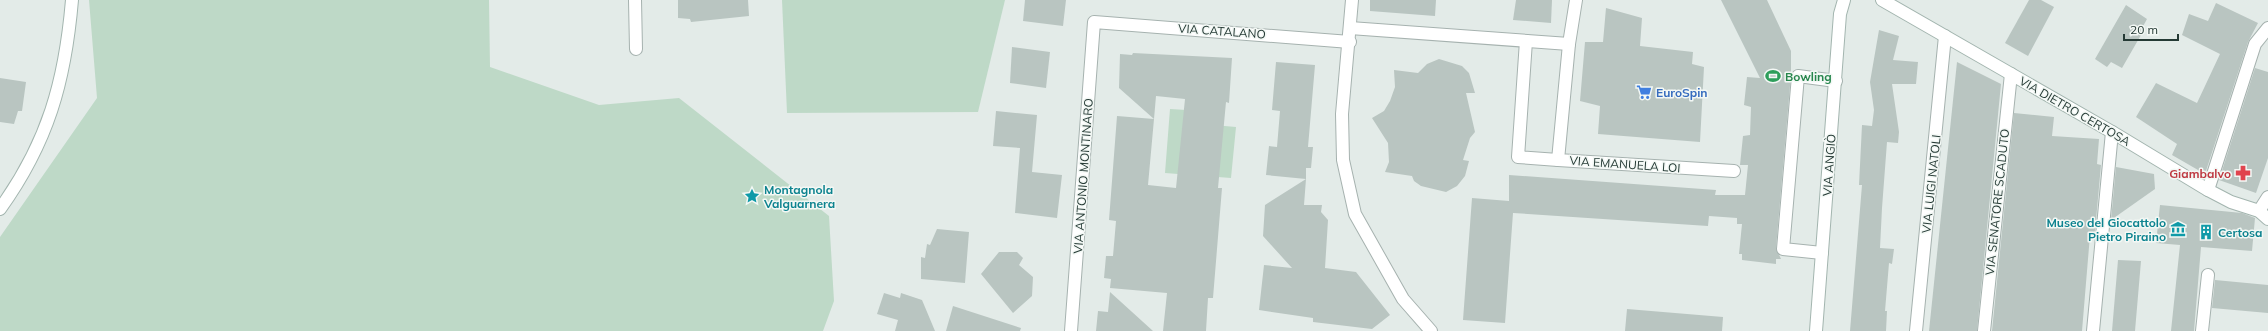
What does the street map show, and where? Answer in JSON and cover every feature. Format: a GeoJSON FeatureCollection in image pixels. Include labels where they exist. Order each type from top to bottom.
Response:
{"type":"FeatureCollection","features":[{"type":"Feature","properties":{"kind":"street"},"geometry":{"type":"LineString","coordinates":[[0,209],[40,143],[55,104],[65,59],[72,0]]}},
{"type":"Feature","properties":{"kind":"street"},"geometry":{"type":"LineString","coordinates":[[635,0],[636,49]]}},
{"type":"Feature","properties":{"kind":"street"},"geometry":{"type":"LineString","coordinates":[[1352,0],[1350,42],[1342,114],[1343,160],[1355,214],[1404,299],[1431,331]]}},
{"type":"Feature","properties":{"kind":"street","name":"VIA EMANUELA LOI"},"geometry":{"type":"LineString","coordinates":[[1576,0],[1568,44],[1558,160],[1734,171]]}},
{"type":"Feature","properties":{"kind":"street","name":"VIA ANGIÒ"},"geometry":{"type":"LineString","coordinates":[[1816,331],[1840,14],[1844,0]]}},
{"type":"Feature","properties":{"kind":"street","name":"VIA DIETRO CERTOSA"},"geometry":{"type":"LineString","coordinates":[[1882,0],[2112,132],[2208,190],[2231,202],[2263,215]]}},
{"type":"Feature","properties":{"kind":"street","name":"VIA CATALANO"},"geometry":{"type":"LineString","coordinates":[[1094,22],[1350,42]]}},
{"type":"Feature","properties":{"kind":"street","name":"VIA ANTONIO MONTINARO"},"geometry":{"type":"LineString","coordinates":[[1071,331],[1094,22]]}},
{"type":"Feature","properties":{"kind":"street"},"geometry":{"type":"LineString","coordinates":[[1350,28],[1568,44]]}},
{"type":"Feature","properties":{"kind":"street"},"geometry":{"type":"LineString","coordinates":[[2208,190],[2255,44],[2268,28]]}},
{"type":"Feature","properties":{"kind":"street","name":"VIA LUIGI NATOLI"},"geometry":{"type":"LineString","coordinates":[[1916,331],[1945,36]]}},
{"type":"Feature","properties":{"kind":"street"},"geometry":{"type":"LineString","coordinates":[[1526,41],[1518,157],[1558,160]]}},
{"type":"Feature","properties":{"kind":"street","name":"VIA SENATORE SCADUTO"},"geometry":{"type":"LineString","coordinates":[[1984,331],[2011,74]]}},
{"type":"Feature","properties":{"kind":"street"},"geometry":{"type":"LineString","coordinates":[[1822,253],[1783,249],[1798,76],[1836,81]]}},
{"type":"Feature","properties":{"kind":"street"},"geometry":{"type":"LineString","coordinates":[[2093,331],[2112,132]]}},
{"type":"Feature","properties":{"kind":"street"},"geometry":{"type":"LineString","coordinates":[[2263,215],[2268,197]]}},
{"type":"Feature","properties":{"kind":"street"},"geometry":{"type":"LineString","coordinates":[[2202,331],[2208,274]]}},
{"type":"Feature","properties":{"kind":"green space"},"geometry":{"type":"Polygon","coordinates":[[[89,0],[489,0],[490,67],[599,105],[679,98],[829,216],[834,301],[823,331],[0,331],[0,237],[97,98],[89,0]]]}},
{"type":"Feature","properties":{"kind":"green space"},"geometry":{"type":"Polygon","coordinates":[[[782,0],[1005,0],[978,112],[787,113],[782,0]]]}},
{"type":"Feature","properties":{"kind":"green space"},"geometry":{"type":"Polygon","coordinates":[[[1170,109],[1203,111],[1202,124],[1236,127],[1231,178],[1165,173],[1170,109]]]}},
{"type":"Feature","properties":{"kind":"building"},"geometry":{"type":"Polygon","coordinates":[[[678,0],[748,0],[749,16],[691,22],[690,19],[678,18],[678,0]]]}},
{"type":"Feature","properties":{"kind":"building"},"geometry":{"type":"Polygon","coordinates":[[[1025,0],[1066,0],[1063,26],[1023,21],[1025,0]]]}},
{"type":"Feature","properties":{"kind":"building"},"geometry":{"type":"Polygon","coordinates":[[[1370,0],[1436,0],[1435,16],[1370,11],[1370,0]]]}},
{"type":"Feature","properties":{"kind":"building"},"geometry":{"type":"Polygon","coordinates":[[[1516,0],[1552,0],[1551,23],[1513,20],[1516,0]]]}},
{"type":"Feature","properties":{"kind":"building"},"geometry":{"type":"Polygon","coordinates":[[[1721,0],[1767,0],[1791,51],[1791,74],[1776,248],[1781,259],[1776,259],[1776,264],[1742,260],[1742,254],[1739,254],[1742,224],[1737,224],[1737,218],[1709,216],[1708,226],[1513,213],[1505,323],[1463,320],[1472,198],[1509,201],[1509,175],[1716,190],[1715,195],[1745,195],[1748,165],[1740,165],[1743,136],[1750,135],[1751,107],[1744,105],[1747,77],[1760,78],[1721,0]]]}},
{"type":"Feature","properties":{"kind":"building"},"geometry":{"type":"Polygon","coordinates":[[[2029,0],[2041,0],[2054,7],[2028,56],[2005,43],[2029,0]]]}},
{"type":"Feature","properties":{"kind":"building"},"geometry":{"type":"Polygon","coordinates":[[[2216,3],[2258,23],[2248,42],[2205,174],[2172,155],[2177,144],[2136,117],[2156,83],[2197,103],[2220,54],[2182,35],[2189,14],[2208,21],[2216,3]]]}},
{"type":"Feature","properties":{"kind":"building"},"geometry":{"type":"Polygon","coordinates":[[[2126,5],[2147,19],[2141,30],[2141,35],[2122,68],[2111,62],[2107,67],[2095,59],[2126,5]]]}},
{"type":"Feature","properties":{"kind":"building"},"geometry":{"type":"Polygon","coordinates":[[[1606,8],[1642,18],[1640,46],[1693,52],[1692,64],[1704,67],[1700,142],[1598,134],[1600,106],[1580,101],[1585,42],[1603,42],[1606,8]]]}},
{"type":"Feature","properties":{"kind":"building"},"geometry":{"type":"Polygon","coordinates":[[[1879,30],[1899,36],[1893,60],[1918,62],[1916,84],[1892,84],[1899,132],[1898,143],[1887,142],[1882,208],[1880,248],[1894,249],[1892,264],[1889,263],[1885,311],[1887,311],[1886,331],[1850,331],[1862,185],[1859,185],[1862,125],[1872,126],[1874,110],[1870,82],[1879,30]]]}},
{"type":"Feature","properties":{"kind":"building"},"geometry":{"type":"Polygon","coordinates":[[[1012,47],[1050,52],[1046,88],[1010,83],[1012,47]]]}},
{"type":"Feature","properties":{"kind":"building"},"geometry":{"type":"Polygon","coordinates":[[[1133,53],[1232,58],[1229,103],[1226,102],[1218,188],[1222,188],[1213,298],[1208,298],[1206,331],[1163,331],[1167,293],[1110,288],[1111,279],[1104,278],[1106,256],[1113,256],[1116,221],[1109,220],[1117,116],[1154,119],[1119,88],[1120,54],[1132,55],[1133,53]],[[1156,96],[1148,185],[1176,188],[1185,99],[1156,96]]]}},
{"type":"Feature","properties":{"kind":"building"},"geometry":{"type":"Polygon","coordinates":[[[1439,59],[1462,66],[1469,73],[1475,93],[1466,93],[1475,132],[1470,138],[1463,160],[1469,161],[1465,176],[1457,186],[1446,192],[1421,186],[1414,181],[1412,176],[1385,172],[1389,162],[1388,143],[1372,118],[1384,111],[1390,101],[1395,87],[1394,70],[1418,73],[1427,64],[1439,59]]]}},
{"type":"Feature","properties":{"kind":"building"},"geometry":{"type":"Polygon","coordinates":[[[1276,62],[1315,65],[1308,147],[1313,147],[1311,168],[1306,168],[1306,179],[1266,175],[1269,146],[1277,147],[1280,111],[1272,110],[1276,62]]]}},
{"type":"Feature","properties":{"kind":"building"},"geometry":{"type":"Polygon","coordinates":[[[1957,62],[2001,84],[1977,331],[1929,331],[1957,62]]]}},
{"type":"Feature","properties":{"kind":"building"},"geometry":{"type":"Polygon","coordinates":[[[2255,68],[2268,72],[2268,158],[2256,193],[2219,180],[2255,68]]]}},
{"type":"Feature","properties":{"kind":"building"},"geometry":{"type":"Polygon","coordinates":[[[0,78],[26,82],[22,111],[18,111],[14,124],[0,122],[0,78]]]}},
{"type":"Feature","properties":{"kind":"building"},"geometry":{"type":"Polygon","coordinates":[[[996,111],[1037,115],[1032,172],[1062,175],[1057,218],[1015,213],[1020,148],[993,146],[996,111]]]}},
{"type":"Feature","properties":{"kind":"building"},"geometry":{"type":"Polygon","coordinates":[[[2014,113],[2054,117],[2052,136],[2099,139],[2097,164],[2101,165],[2095,231],[2090,235],[2082,331],[1992,331],[2014,113]]]}},
{"type":"Feature","properties":{"kind":"building"},"geometry":{"type":"Polygon","coordinates":[[[2116,167],[2154,174],[2155,189],[2111,220],[2116,167]]]}},
{"type":"Feature","properties":{"kind":"building"},"geometry":{"type":"Polygon","coordinates":[[[1306,179],[1304,205],[1322,205],[1321,212],[1328,220],[1325,268],[1356,272],[1390,315],[1372,329],[1313,322],[1313,318],[1259,310],[1264,265],[1292,268],[1263,236],[1265,205],[1306,179]]]}},
{"type":"Feature","properties":{"kind":"building"},"geometry":{"type":"Polygon","coordinates":[[[2160,205],[2242,213],[2255,218],[2252,251],[2201,247],[2194,331],[2171,331],[2180,245],[2156,243],[2160,205]]]}},
{"type":"Feature","properties":{"kind":"building"},"geometry":{"type":"Polygon","coordinates":[[[937,229],[969,232],[965,283],[921,279],[921,257],[925,258],[927,244],[930,245],[937,229]]]}},
{"type":"Feature","properties":{"kind":"building"},"geometry":{"type":"Polygon","coordinates":[[[999,252],[1017,252],[1023,258],[1019,265],[1033,277],[1032,296],[1013,313],[981,274],[999,252]]]}},
{"type":"Feature","properties":{"kind":"building"},"geometry":{"type":"Polygon","coordinates":[[[2118,260],[2141,261],[2135,331],[2112,331],[2118,260]]]}},
{"type":"Feature","properties":{"kind":"building"},"geometry":{"type":"Polygon","coordinates":[[[2215,280],[2268,285],[2268,313],[2212,308],[2215,280]]]}},
{"type":"Feature","properties":{"kind":"building"},"geometry":{"type":"Polygon","coordinates":[[[1110,292],[1153,331],[1096,331],[1098,311],[1108,312],[1110,292]]]}},
{"type":"Feature","properties":{"kind":"building"},"geometry":{"type":"Polygon","coordinates":[[[884,293],[900,298],[901,293],[922,300],[935,331],[895,331],[898,320],[877,314],[884,293]]]}},
{"type":"Feature","properties":{"kind":"building"},"geometry":{"type":"Polygon","coordinates":[[[953,306],[1021,328],[1020,331],[946,331],[953,306]]]}},
{"type":"Feature","properties":{"kind":"building"},"geometry":{"type":"Polygon","coordinates":[[[1627,309],[1723,317],[1722,331],[1625,331],[1627,309]]]}},
{"type":"Feature","properties":{"kind":"place","name":"Bowling"},"geometry":{"type":"Point","coordinates":[1773,76]}},
{"type":"Feature","properties":{"kind":"place","name":"EuroSpin"},"geometry":{"type":"Point","coordinates":[1644,92]}},
{"type":"Feature","properties":{"kind":"place","name":"Giambalvo"},"geometry":{"type":"Point","coordinates":[2243,173]}},
{"type":"Feature","properties":{"kind":"place","name":"Montagnola Valguarnera"},"geometry":{"type":"Point","coordinates":[752,196]}},
{"type":"Feature","properties":{"kind":"place","name":"Museo del Giocattolo Pietro Piraino"},"geometry":{"type":"Point","coordinates":[2178,229]}},
{"type":"Feature","properties":{"kind":"place","name":"Certosa"},"geometry":{"type":"Point","coordinates":[2206,232]}}]}
